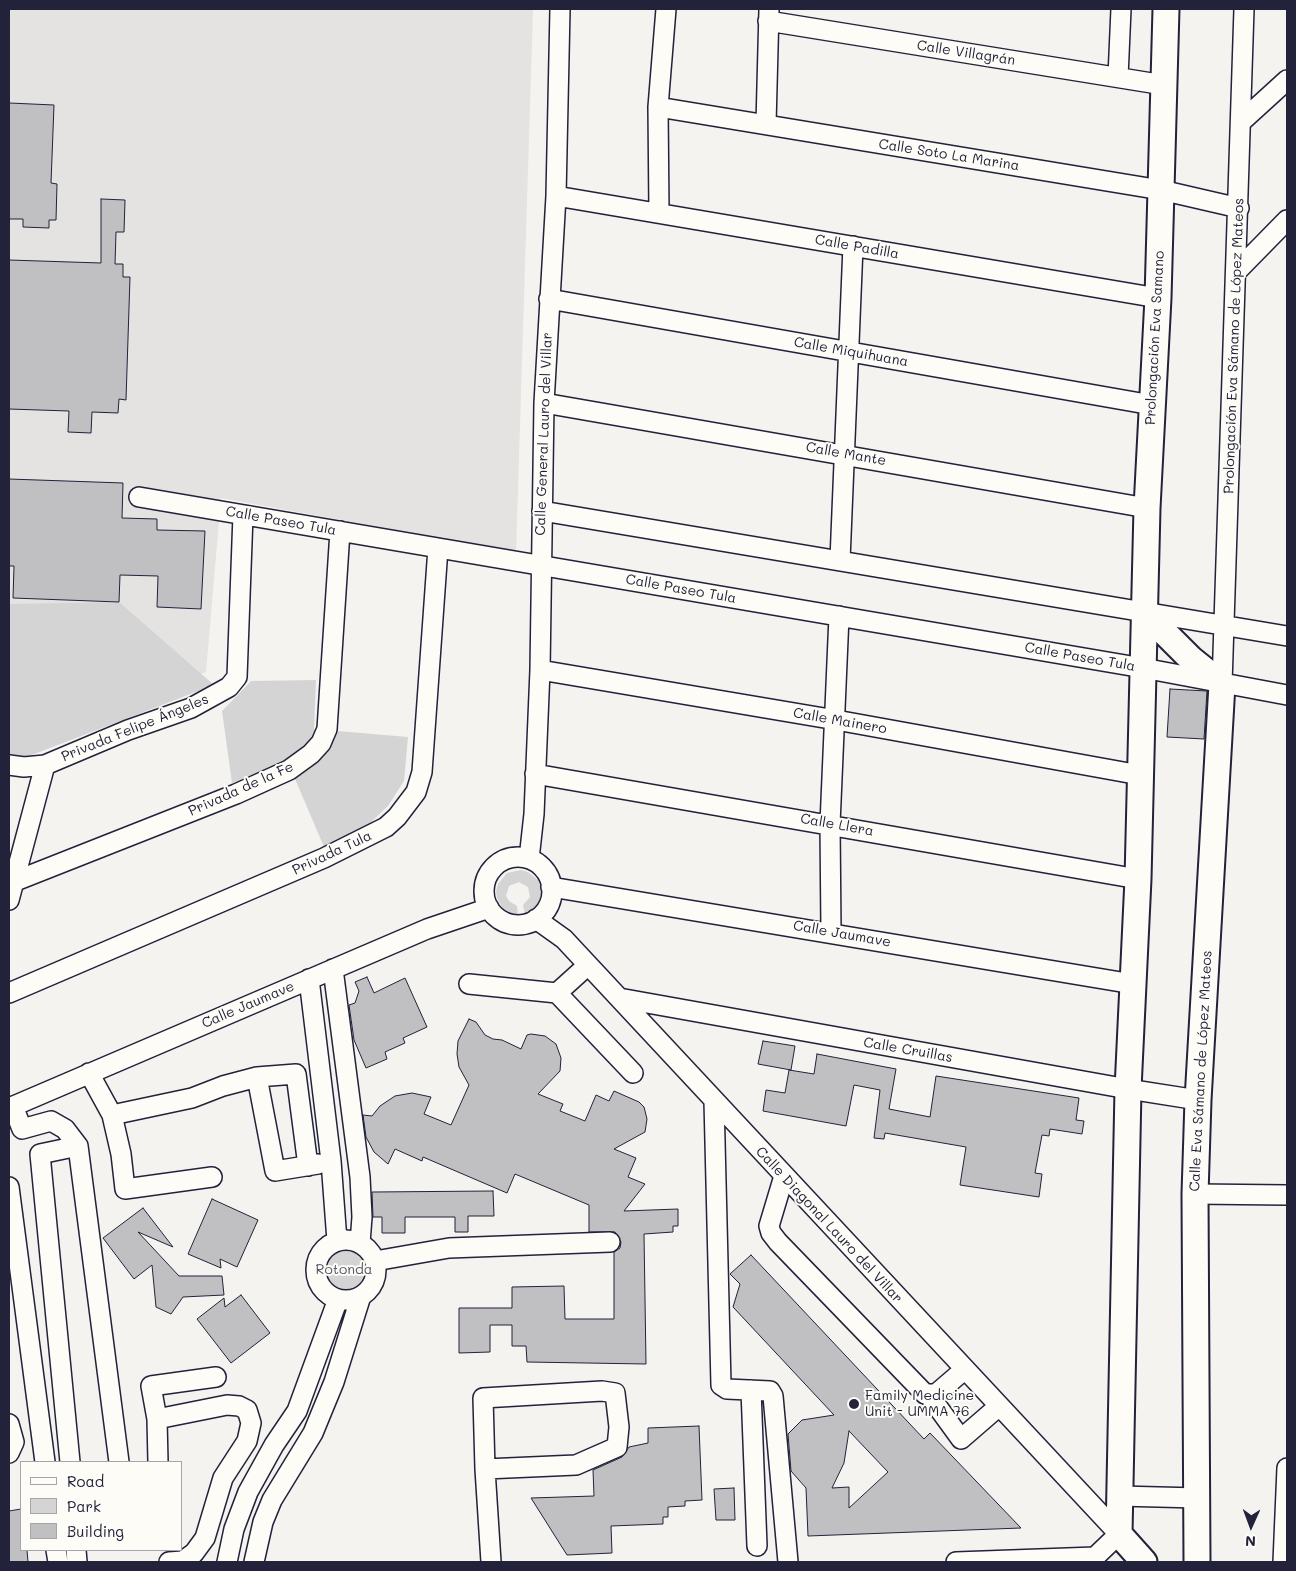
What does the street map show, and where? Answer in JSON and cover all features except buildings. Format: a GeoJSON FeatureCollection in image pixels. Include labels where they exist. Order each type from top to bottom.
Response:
{"type":"FeatureCollection","features":[{"type":"Feature","properties":{"kind":"main road","name":"Prolongación Eva Samano"},"geometry":{"type":"LineString","coordinates":[[1143,668],[1147,508],[1158,298],[1166,9]]}},
{"type":"Feature","properties":{"kind":"main road"},"geometry":{"type":"LineString","coordinates":[[1145,613],[1191,659],[1222,684]]}},
{"type":"Feature","properties":{"kind":"main road"},"geometry":{"type":"LineString","coordinates":[[1143,668],[1138,878],[1128,1089],[1119,1534],[1144,1562]]}},
{"type":"Feature","properties":{"kind":"main road","name":"Calle Eva Sámano de López Mateos"},"geometry":{"type":"LineString","coordinates":[[1197,1562],[1195,1194],[1198,1100],[1222,684]]}},
{"type":"Feature","properties":{"kind":"street","name":"Calle General Lauro del Villar"},"geometry":{"type":"LineString","coordinates":[[529,859],[534,825],[540,670],[540,566],[544,403],[556,196],[560,9]]}},
{"type":"Feature","properties":{"kind":"street"},"geometry":{"type":"LineString","coordinates":[[659,213],[658,107],[666,9]]}},
{"type":"Feature","properties":{"kind":"street"},"geometry":{"type":"LineString","coordinates":[[1118,77],[1121,9]]}},
{"type":"Feature","properties":{"kind":"street","name":"Prolongación Eva Sámano de López Mateos"},"geometry":{"type":"LineString","coordinates":[[1222,684],[1242,121],[1244,9]]}},
{"type":"Feature","properties":{"kind":"street"},"geometry":{"type":"LineString","coordinates":[[766,124],[768,15]]}},
{"type":"Feature","properties":{"kind":"street","name":"Calle Villagrán"},"geometry":{"type":"LineString","coordinates":[[768,15],[1164,84]]}},
{"type":"Feature","properties":{"kind":"street"},"geometry":{"type":"LineString","coordinates":[[1242,121],[1287,80]]}},
{"type":"Feature","properties":{"kind":"street","name":"Calle Soto La Marina"},"geometry":{"type":"LineString","coordinates":[[658,107],[1161,190],[1239,208]]}},
{"type":"Feature","properties":{"kind":"street","name":"Calle Padilla"},"geometry":{"type":"LineString","coordinates":[[556,196],[1158,298]]}},
{"type":"Feature","properties":{"kind":"street"},"geometry":{"type":"LineString","coordinates":[[1236,272],[1287,220]]}},
{"type":"Feature","properties":{"kind":"street"},"geometry":{"type":"LineString","coordinates":[[840,560],[853,246]]}},
{"type":"Feature","properties":{"kind":"street","name":"Calle Miquihuana"},"geometry":{"type":"LineString","coordinates":[[549,300],[1152,405]]}},
{"type":"Feature","properties":{"kind":"street","name":"Calle Mante"},"geometry":{"type":"LineString","coordinates":[[544,403],[1147,508]]}},
{"type":"Feature","properties":{"kind":"street","name":"Calle Paseo Tula"},"geometry":{"type":"LineString","coordinates":[[139,497],[1143,668],[1287,695]]}},
{"type":"Feature","properties":{"kind":"street"},"geometry":{"type":"LineString","coordinates":[[542,511],[1287,636]]}},
{"type":"Feature","properties":{"kind":"street","name":"Privada Felipe Ángeles"},"geometry":{"type":"LineString","coordinates":[[9,765],[24,767],[45,765],[128,730],[190,708],[229,687],[237,677],[243,515]]}},
{"type":"Feature","properties":{"kind":"street","name":"Privada de la Fe"},"geometry":{"type":"LineString","coordinates":[[11,891],[289,770],[311,754],[321,743],[327,729],[340,531]]}},
{"type":"Feature","properties":{"kind":"street","name":"Privada Tula"},"geometry":{"type":"LineString","coordinates":[[9,993],[324,858],[386,827],[397,817],[416,792],[422,772],[438,548]]}},
{"type":"Feature","properties":{"kind":"street"},"geometry":{"type":"LineString","coordinates":[[831,932],[830,824],[836,720],[838,616]]}},
{"type":"Feature","properties":{"kind":"street","name":"Calle Mainero"},"geometry":{"type":"LineString","coordinates":[[540,670],[836,720],[1140,775]]}},
{"type":"Feature","properties":{"kind":"street","name":"Privada Felipe Ángeles"},"geometry":{"type":"LineString","coordinates":[[11,891],[45,765]]}},
{"type":"Feature","properties":{"kind":"street","name":"Calle Llera"},"geometry":{"type":"LineString","coordinates":[[535,774],[1138,878]]}},
{"type":"Feature","properties":{"kind":"street"},"geometry":{"type":"LineString","coordinates":[[520,857],[529,859],[543,868],[551,887],[550,901],[536,919],[524,924],[499,919],[489,908],[484,888],[490,872],[503,860],[520,857]]}},
{"type":"Feature","properties":{"kind":"street","name":"Calle Jaumave"},"geometry":{"type":"LineString","coordinates":[[551,887],[831,932],[1133,984]]}},
{"type":"Feature","properties":{"kind":"street","name":"Calle Jaumave"},"geometry":{"type":"LineString","coordinates":[[11,1107],[427,928],[489,908]]}},
{"type":"Feature","properties":{"kind":"street","name":"Calle Diagonal Lauro del Villar"},"geometry":{"type":"LineString","coordinates":[[536,919],[564,939],[1119,1534]]}},
{"type":"Feature","properties":{"kind":"street"},"geometry":{"type":"LineString","coordinates":[[557,993],[588,965]]}},
{"type":"Feature","properties":{"kind":"street"},"geometry":{"type":"LineString","coordinates":[[333,969],[360,1177],[362,1217],[360,1244]]}},
{"type":"Feature","properties":{"kind":"street"},"geometry":{"type":"LineString","coordinates":[[309,979],[332,1161],[337,1241]]}},
{"type":"Feature","properties":{"kind":"street"},"geometry":{"type":"LineString","coordinates":[[469,984],[557,993],[633,1073]]}},
{"type":"Feature","properties":{"kind":"street","name":"Calle Cruillas"},"geometry":{"type":"LineString","coordinates":[[619,998],[1198,1100]]}},
{"type":"Feature","properties":{"kind":"street"},"geometry":{"type":"LineString","coordinates":[[89,1073],[112,1114],[121,1154],[125,1189],[212,1177]]}},
{"type":"Feature","properties":{"kind":"street"},"geometry":{"type":"LineString","coordinates":[[112,1114],[192,1098],[223,1086],[257,1078],[296,1074],[308,1166]]}},
{"type":"Feature","properties":{"kind":"street"},"geometry":{"type":"LineString","coordinates":[[257,1078],[275,1171],[332,1161]]}},
{"type":"Feature","properties":{"kind":"street"},"geometry":{"type":"LineString","coordinates":[[714,1101],[721,1385],[727,1389],[770,1391],[773,1396],[788,1562]]}},
{"type":"Feature","properties":{"kind":"street"},"geometry":{"type":"LineString","coordinates":[[11,1107],[22,1129],[51,1121],[65,1129],[78,1146],[119,1461]]}},
{"type":"Feature","properties":{"kind":"street"},"geometry":{"type":"LineString","coordinates":[[70,1461],[40,1154],[78,1146]]}},
{"type":"Feature","properties":{"kind":"street"},"geometry":{"type":"LineString","coordinates":[[784,1176],[771,1212],[769,1226],[771,1233],[925,1394],[929,1395],[961,1439],[998,1406]]}},
{"type":"Feature","properties":{"kind":"street"},"geometry":{"type":"LineString","coordinates":[[9,1187],[44,1461]]}},
{"type":"Feature","properties":{"kind":"street"},"geometry":{"type":"LineString","coordinates":[[1195,1194],[1287,1195]]}},
{"type":"Feature","properties":{"kind":"street"},"geometry":{"type":"LineString","coordinates":[[254,1562],[263,1522],[272,1500],[313,1433],[334,1382],[362,1296],[375,1277],[374,1261],[371,1254],[360,1244],[353,1241],[337,1241],[324,1249],[319,1256],[315,1271],[320,1286],[331,1296],[338,1299],[346,1300],[362,1296]]}},
{"type":"Feature","properties":{"kind":"street"},"geometry":{"type":"LineString","coordinates":[[374,1261],[449,1248],[610,1242]]}},
{"type":"Feature","properties":{"kind":"street"},"geometry":{"type":"LineString","coordinates":[[227,1562],[234,1529],[248,1492],[265,1459],[297,1411],[338,1299]]}},
{"type":"Feature","properties":{"kind":"street"},"geometry":{"type":"LineString","coordinates":[[929,1395],[936,1394],[964,1370]]}},
{"type":"Feature","properties":{"kind":"street"},"geometry":{"type":"LineString","coordinates":[[158,1461],[156,1419],[151,1386],[216,1377]]}},
{"type":"Feature","properties":{"kind":"street"},"geometry":{"type":"LineString","coordinates":[[751,1390],[757,1546]]}},
{"type":"Feature","properties":{"kind":"street"},"geometry":{"type":"LineString","coordinates":[[486,1469],[576,1465],[617,1447],[619,1427],[615,1393],[602,1391],[483,1398],[486,1469],[491,1562]]}},
{"type":"Feature","properties":{"kind":"street"},"geometry":{"type":"LineString","coordinates":[[156,1419],[227,1406],[239,1406],[247,1410],[251,1423],[247,1441],[223,1478],[205,1538],[194,1553],[183,1561],[169,1562]]}},
{"type":"Feature","properties":{"kind":"street"},"geometry":{"type":"LineString","coordinates":[[9,1424],[14,1442],[9,1453]]}},
{"type":"Feature","properties":{"kind":"street"},"geometry":{"type":"LineString","coordinates":[[1283,1562],[1287,1468]]}},
{"type":"Feature","properties":{"kind":"street"},"geometry":{"type":"LineString","coordinates":[[1120,1496],[1198,1498]]}},
{"type":"Feature","properties":{"kind":"street"},"geometry":{"type":"LineString","coordinates":[[956,1562],[1095,1557],[1119,1534]]}},
{"type":"Feature","properties":{"kind":"shaded area"},"geometry":{"type":"Polygon","coordinates":[[[9,9],[533,9],[516,552],[221,498],[206,672],[17,756],[9,754],[9,9]]]}},
{"type":"Feature","properties":{"kind":"green space"},"geometry":{"type":"Polygon","coordinates":[[[119,602],[214,685],[24,758],[9,756],[9,604],[119,602]]]}},
{"type":"Feature","properties":{"kind":"green space"},"geometry":{"type":"Polygon","coordinates":[[[316,680],[314,729],[408,737],[404,781],[388,806],[366,827],[324,847],[287,760],[232,783],[222,711],[251,681],[316,680]]]}},
{"type":"Feature","properties":{"kind":"green space"},"geometry":{"type":"Polygon","coordinates":[[[521,870],[528,872],[539,881],[542,895],[537,908],[525,915],[523,905],[530,897],[528,887],[519,882],[509,886],[506,896],[509,901],[517,906],[518,916],[504,911],[497,898],[496,891],[498,884],[507,873],[521,870]]]}},
{"type":"Feature","properties":{"kind":"green space","name":"Rotonda"},"geometry":{"type":"Polygon","coordinates":[[[344,1244],[354,1246],[362,1252],[368,1260],[370,1270],[368,1280],[362,1288],[354,1294],[344,1296],[334,1294],[326,1288],[320,1280],[318,1270],[320,1260],[326,1252],[334,1246],[344,1244]]]}},
{"type":"Feature","properties":{"kind":"place","name":"Family Medicine Unit - UMMA 76"},"geometry":{"type":"Point","coordinates":[854,1404]}}]}
